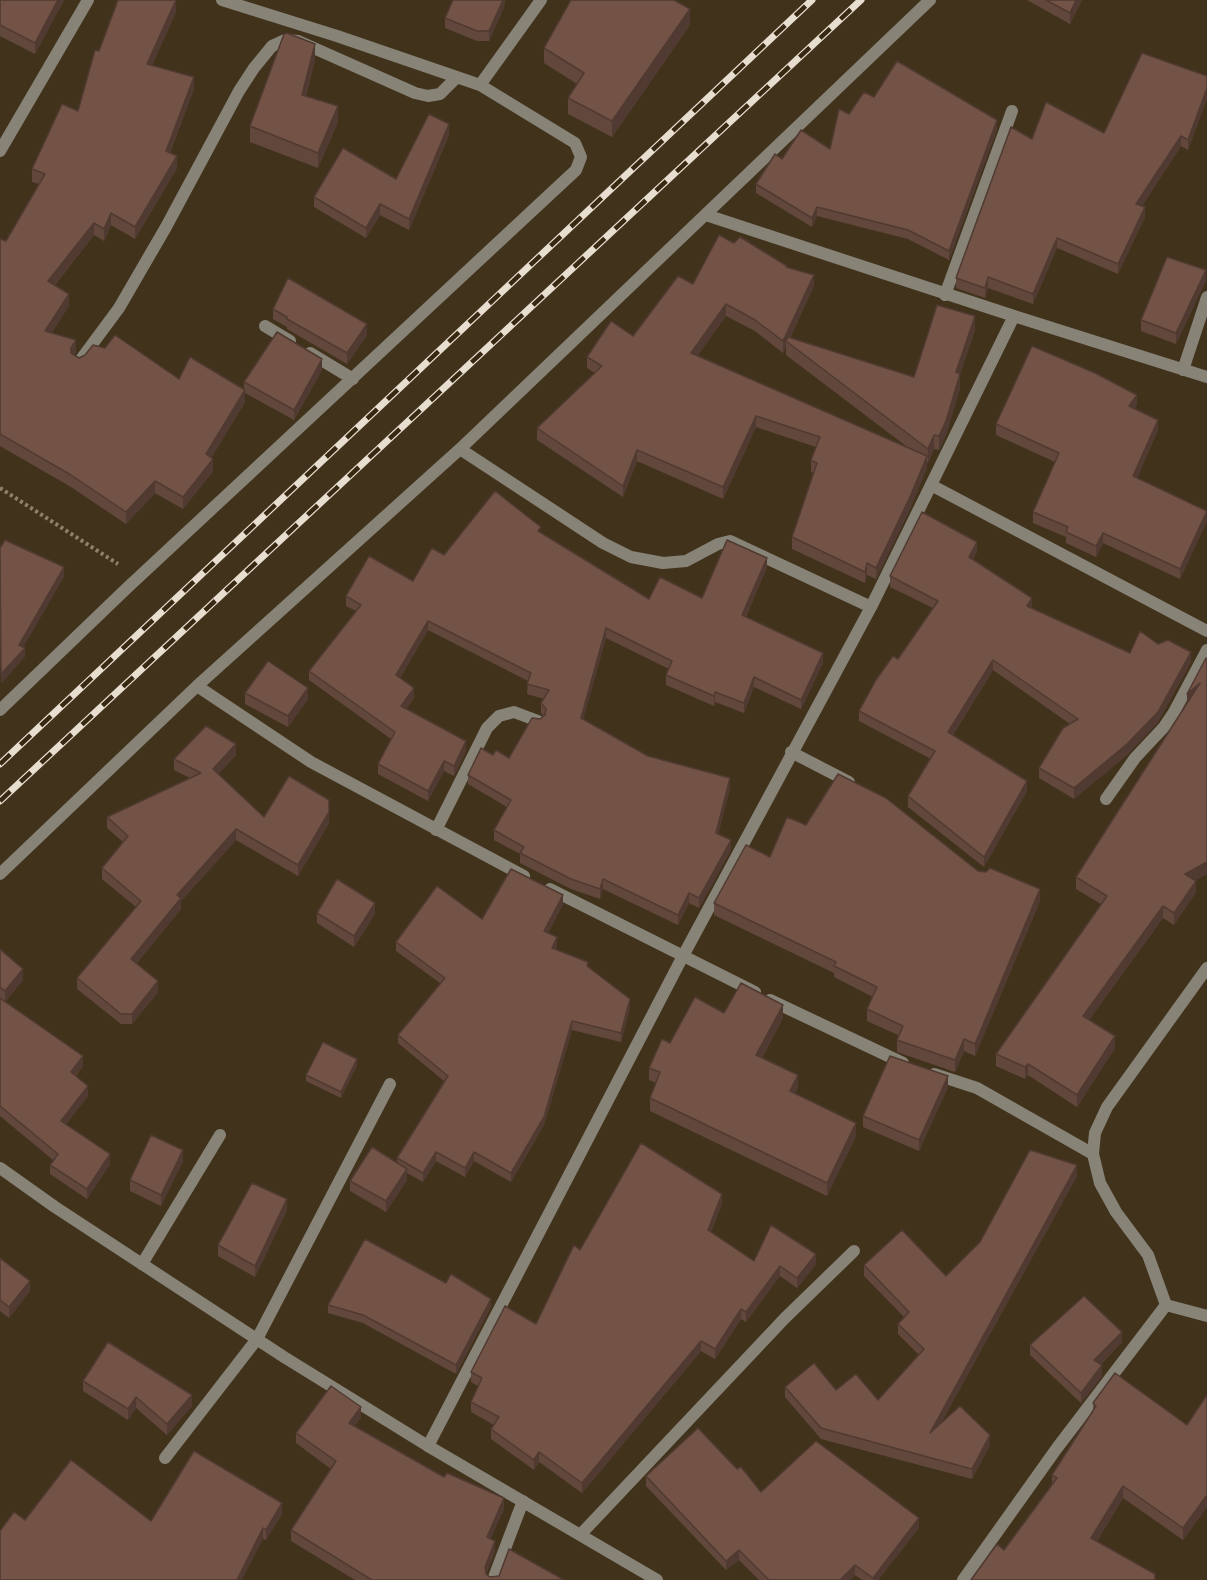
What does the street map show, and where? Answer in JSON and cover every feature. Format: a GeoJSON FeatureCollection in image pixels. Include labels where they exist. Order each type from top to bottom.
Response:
{"type":"FeatureCollection","features":[{"type":"Feature","properties":{"kind":"street"},"geometry":{"type":"LineString","coordinates":[[0,151],[88,0]]}},
{"type":"Feature","properties":{"kind":"street"},"geometry":{"type":"LineString","coordinates":[[0,710],[138,578],[576,170],[580,157],[575,143],[480,85],[222,0]]}},
{"type":"Feature","properties":{"kind":"street"},"geometry":{"type":"LineString","coordinates":[[480,85],[541,0]]}},
{"type":"Feature","properties":{"kind":"street"},"geometry":{"type":"LineString","coordinates":[[0,874],[197,686],[460,448],[930,0]]}},
{"type":"Feature","properties":{"kind":"street"},"geometry":{"type":"LineString","coordinates":[[79,362],[119,308],[166,227],[239,91],[272,46],[285,40],[298,41],[415,93],[428,96],[440,94],[457,77]]}},
{"type":"Feature","properties":{"kind":"street"},"geometry":{"type":"LineString","coordinates":[[945,295],[1012,111]]}},
{"type":"Feature","properties":{"kind":"street"},"geometry":{"type":"LineString","coordinates":[[706,215],[945,295],[1207,377]]}},
{"type":"Feature","properties":{"kind":"street"},"geometry":{"type":"LineString","coordinates":[[1183,370],[1207,297]]}},
{"type":"Feature","properties":{"kind":"street"},"geometry":{"type":"LineString","coordinates":[[428,1446],[683,956],[871,607],[1014,316]]}},
{"type":"Feature","properties":{"kind":"street"},"geometry":{"type":"LineString","coordinates":[[265,326],[352,379]]}},
{"type":"Feature","properties":{"kind":"street"},"geometry":{"type":"LineString","coordinates":[[460,448],[603,543],[631,557],[663,563],[686,561],[718,544],[730,542],[871,607]]}},
{"type":"Feature","properties":{"kind":"street"},"geometry":{"type":"LineString","coordinates":[[931,485],[1207,631]]}},
{"type":"Feature","properties":{"kind":"street"},"geometry":{"type":"LineString","coordinates":[[1106,799],[1135,758],[1164,727],[1207,650]]}},
{"type":"Feature","properties":{"kind":"street"},"geometry":{"type":"LineString","coordinates":[[197,686],[311,762],[436,830],[813,1021],[893,1059],[977,1088],[1093,1154]]}},
{"type":"Feature","properties":{"kind":"street"},"geometry":{"type":"LineString","coordinates":[[436,830],[487,728],[499,716],[514,712],[538,721]]}},
{"type":"Feature","properties":{"kind":"street"},"geometry":{"type":"LineString","coordinates":[[792,753],[861,788]]}},
{"type":"Feature","properties":{"kind":"street"},"geometry":{"type":"LineString","coordinates":[[1166,1305],[1148,1255],[1116,1212],[1100,1183],[1093,1154],[1095,1133],[1107,1107],[1207,968]]}},
{"type":"Feature","properties":{"kind":"street"},"geometry":{"type":"LineString","coordinates":[[165,1458],[257,1339],[390,1084]]}},
{"type":"Feature","properties":{"kind":"street"},"geometry":{"type":"LineString","coordinates":[[142,1264],[220,1136]]}},
{"type":"Feature","properties":{"kind":"street"},"geometry":{"type":"LineString","coordinates":[[0,1167],[55,1207],[257,1339],[428,1446],[657,1580]]}},
{"type":"Feature","properties":{"kind":"street"},"geometry":{"type":"LineString","coordinates":[[581,1534],[785,1318],[854,1251]]}},
{"type":"Feature","properties":{"kind":"street"},"geometry":{"type":"LineString","coordinates":[[1166,1305],[1207,1316]]}},
{"type":"Feature","properties":{"kind":"street"},"geometry":{"type":"LineString","coordinates":[[963,1580],[1057,1449],[1166,1305]]}},
{"type":"Feature","properties":{"kind":"street"},"geometry":{"type":"LineString","coordinates":[[493,1580],[523,1501]]}},
{"type":"Feature","properties":{"kind":"path"},"geometry":{"type":"LineString","coordinates":[[0,488],[138,578]]}},
{"type":"Feature","properties":{"kind":"building"},"geometry":{"type":"Polygon","coordinates":[[[0,0],[58,0],[35,43],[0,25],[0,0]]]}},
{"type":"Feature","properties":{"kind":"building"},"geometry":{"type":"Polygon","coordinates":[[[118,0],[176,0],[147,64],[194,77],[166,151],[177,156],[135,227],[111,213],[104,229],[94,223],[48,281],[69,294],[45,331],[76,340],[71,353],[79,358],[85,355],[93,345],[105,348],[115,335],[179,379],[190,357],[245,390],[206,454],[213,459],[183,497],[155,481],[126,512],[71,475],[0,434],[0,239],[6,241],[45,174],[32,169],[62,104],[78,111],[95,50],[99,51],[118,0]]]}},
{"type":"Feature","properties":{"kind":"building"},"geometry":{"type":"Polygon","coordinates":[[[453,0],[503,0],[489,31],[477,31],[445,18],[453,0]]]}},
{"type":"Feature","properties":{"kind":"building"},"geometry":{"type":"Polygon","coordinates":[[[571,0],[674,0],[690,9],[612,121],[568,98],[584,73],[544,48],[571,0]]]}},
{"type":"Feature","properties":{"kind":"building"},"geometry":{"type":"Polygon","coordinates":[[[1046,0],[1076,0],[1070,13],[1046,0]]]}},
{"type":"Feature","properties":{"kind":"building"},"geometry":{"type":"Polygon","coordinates":[[[287,33],[315,44],[302,95],[338,106],[318,153],[250,126],[284,34],[287,33]]]}},
{"type":"Feature","properties":{"kind":"building"},"geometry":{"type":"Polygon","coordinates":[[[1142,53],[1207,76],[1207,88],[1188,140],[1181,136],[1136,204],[1145,207],[1118,264],[1057,238],[1033,294],[988,277],[985,288],[956,278],[1011,127],[1032,139],[1046,102],[1104,133],[1142,53]]]}},
{"type":"Feature","properties":{"kind":"building"},"geometry":{"type":"Polygon","coordinates":[[[897,61],[997,120],[949,251],[908,230],[817,207],[812,218],[756,184],[775,154],[782,159],[801,130],[830,149],[839,109],[849,114],[864,92],[874,97],[897,61]]]}},
{"type":"Feature","properties":{"kind":"building"},"geometry":{"type":"Polygon","coordinates":[[[429,114],[449,124],[409,219],[380,204],[366,228],[314,197],[343,148],[396,179],[429,114]]]}},
{"type":"Feature","properties":{"kind":"building"},"geometry":{"type":"Polygon","coordinates":[[[719,235],[734,243],[740,237],[786,267],[814,275],[783,341],[755,320],[726,304],[691,353],[927,456],[876,568],[867,563],[865,572],[792,537],[817,463],[811,460],[820,437],[756,416],[723,487],[637,450],[623,486],[537,428],[602,366],[587,357],[611,321],[633,336],[678,276],[693,284],[719,235]]]}},
{"type":"Feature","properties":{"kind":"building"},"geometry":{"type":"Polygon","coordinates":[[[1167,257],[1206,270],[1176,333],[1141,320],[1167,257]]]}},
{"type":"Feature","properties":{"kind":"building"},"geometry":{"type":"Polygon","coordinates":[[[288,278],[367,324],[347,353],[273,309],[288,278]]]}},
{"type":"Feature","properties":{"kind":"building"},"geometry":{"type":"Polygon","coordinates":[[[937,305],[975,316],[956,372],[960,374],[946,421],[939,436],[934,435],[928,449],[786,341],[788,337],[914,377],[937,305]]]}},
{"type":"Feature","properties":{"kind":"building"},"geometry":{"type":"Polygon","coordinates":[[[277,332],[322,359],[294,410],[244,382],[277,332]]]}},
{"type":"Feature","properties":{"kind":"building"},"geometry":{"type":"Polygon","coordinates":[[[1032,346],[1095,373],[1137,395],[1129,406],[1158,420],[1133,476],[1207,511],[1180,569],[1103,533],[1096,546],[1066,532],[1068,527],[1033,512],[1059,453],[996,424],[1032,346]]]}},
{"type":"Feature","properties":{"kind":"building"},"geometry":{"type":"Polygon","coordinates":[[[495,491],[541,527],[538,531],[649,599],[660,577],[702,598],[727,540],[767,558],[742,615],[823,653],[801,700],[754,677],[744,703],[715,692],[714,696],[666,675],[672,661],[606,628],[581,718],[648,756],[730,778],[716,833],[731,840],[699,898],[689,893],[678,915],[603,879],[600,889],[571,879],[520,853],[524,847],[494,830],[511,800],[468,775],[481,748],[493,755],[496,750],[509,758],[532,718],[540,719],[545,715],[546,709],[541,703],[549,690],[527,684],[531,673],[428,621],[396,675],[414,688],[401,706],[466,741],[454,766],[444,761],[428,791],[378,764],[395,732],[309,671],[361,605],[346,596],[369,556],[413,581],[432,548],[444,555],[495,491]]]}},
{"type":"Feature","properties":{"kind":"building"},"geometry":{"type":"Polygon","coordinates":[[[922,512],[977,542],[969,557],[1032,598],[1027,606],[1130,653],[1140,631],[1158,644],[1168,640],[1191,652],[1158,712],[1127,744],[1074,788],[1039,768],[1063,728],[1078,719],[993,660],[948,732],[1027,781],[984,857],[908,796],[935,751],[859,711],[876,680],[893,656],[898,659],[938,601],[890,576],[922,512]]]}},
{"type":"Feature","properties":{"kind":"building"},"geometry":{"type":"Polygon","coordinates":[[[5,540],[64,567],[19,645],[25,648],[1,674],[0,548],[5,540]]]}},
{"type":"Feature","properties":{"kind":"building"},"geometry":{"type":"Polygon","coordinates":[[[1206,658],[1207,862],[1185,874],[1196,881],[1174,913],[1163,906],[1083,1016],[1115,1036],[1077,1095],[1028,1064],[1025,1067],[996,1054],[1107,896],[1076,877],[1200,683],[1187,694],[1206,658]]]}},
{"type":"Feature","properties":{"kind":"building"},"geometry":{"type":"Polygon","coordinates":[[[268,661],[308,688],[288,716],[245,693],[268,661]]]}},
{"type":"Feature","properties":{"kind":"building"},"geometry":{"type":"Polygon","coordinates":[[[206,726],[236,744],[213,769],[264,817],[289,776],[329,800],[329,812],[298,865],[236,829],[177,895],[181,898],[131,959],[158,981],[132,1014],[121,1014],[77,978],[141,901],[102,868],[128,836],[107,817],[201,773],[174,759],[206,726]]]}},
{"type":"Feature","properties":{"kind":"building"},"geometry":{"type":"Polygon","coordinates":[[[838,774],[886,798],[978,871],[986,872],[990,868],[1040,889],[975,1044],[964,1039],[955,1060],[897,1040],[903,1026],[867,1009],[877,987],[834,966],[836,962],[714,903],[746,845],[770,857],[787,817],[806,825],[838,774]]]}},
{"type":"Feature","properties":{"kind":"building"},"geometry":{"type":"Polygon","coordinates":[[[511,869],[563,895],[544,931],[557,937],[552,948],[588,962],[587,966],[630,999],[621,1033],[572,1021],[544,1117],[511,1173],[474,1152],[465,1168],[436,1152],[423,1173],[397,1158],[448,1076],[398,1035],[445,978],[396,942],[437,886],[482,919],[511,869]]]}},
{"type":"Feature","properties":{"kind":"building"},"geometry":{"type":"Polygon","coordinates":[[[337,879],[375,903],[354,936],[317,913],[337,879]]]}},
{"type":"Feature","properties":{"kind":"building"},"geometry":{"type":"Polygon","coordinates":[[[0,949],[23,969],[5,991],[0,987],[0,949]]]}},
{"type":"Feature","properties":{"kind":"building"},"geometry":{"type":"Polygon","coordinates":[[[741,983],[783,1005],[756,1055],[798,1075],[790,1091],[856,1123],[827,1183],[650,1098],[660,1072],[649,1068],[662,1039],[670,1043],[695,997],[724,1013],[741,983]]]}},
{"type":"Feature","properties":{"kind":"building"},"geometry":{"type":"Polygon","coordinates":[[[0,998],[83,1056],[71,1072],[88,1086],[61,1121],[110,1154],[87,1189],[50,1165],[58,1154],[0,1106],[0,998]]]}},
{"type":"Feature","properties":{"kind":"building"},"geometry":{"type":"Polygon","coordinates":[[[323,1042],[357,1059],[341,1092],[306,1075],[323,1042]]]}},
{"type":"Feature","properties":{"kind":"building"},"geometry":{"type":"Polygon","coordinates":[[[890,1056],[948,1076],[919,1140],[863,1116],[890,1056]]]}},
{"type":"Feature","properties":{"kind":"building"},"geometry":{"type":"Polygon","coordinates":[[[151,1135],[183,1150],[161,1195],[130,1180],[151,1135]]]}},
{"type":"Feature","properties":{"kind":"building"},"geometry":{"type":"Polygon","coordinates":[[[641,1143],[722,1194],[708,1230],[754,1261],[771,1225],[816,1254],[797,1278],[780,1266],[746,1312],[741,1309],[715,1349],[701,1341],[582,1483],[539,1452],[534,1460],[491,1429],[499,1417],[471,1402],[482,1378],[471,1372],[505,1306],[536,1324],[574,1245],[580,1250],[641,1143]]]}},
{"type":"Feature","properties":{"kind":"building"},"geometry":{"type":"Polygon","coordinates":[[[372,1147],[407,1169],[386,1201],[350,1181],[372,1147]]]}},
{"type":"Feature","properties":{"kind":"building"},"geometry":{"type":"Polygon","coordinates":[[[1030,1150],[1077,1165],[930,1433],[960,1406],[990,1435],[972,1469],[821,1428],[785,1387],[814,1363],[836,1390],[856,1374],[878,1400],[924,1349],[898,1324],[909,1312],[864,1265],[902,1230],[946,1276],[980,1242],[1030,1150]]]}},
{"type":"Feature","properties":{"kind":"building"},"geometry":{"type":"Polygon","coordinates":[[[252,1183],[287,1199],[255,1266],[218,1245],[252,1183]]]}},
{"type":"Feature","properties":{"kind":"building"},"geometry":{"type":"Polygon","coordinates":[[[365,1239],[446,1283],[451,1274],[491,1299],[456,1365],[363,1315],[328,1305],[365,1239]]]}},
{"type":"Feature","properties":{"kind":"building"},"geometry":{"type":"Polygon","coordinates":[[[0,1258],[30,1281],[9,1307],[0,1300],[0,1258]]]}},
{"type":"Feature","properties":{"kind":"building"},"geometry":{"type":"Polygon","coordinates":[[[1084,1296],[1122,1332],[1094,1360],[1102,1365],[1081,1393],[1030,1345],[1084,1296]]]}},
{"type":"Feature","properties":{"kind":"building"},"geometry":{"type":"Polygon","coordinates":[[[108,1342],[192,1395],[167,1424],[136,1397],[128,1409],[83,1381],[108,1342]]]}},
{"type":"Feature","properties":{"kind":"building"},"geometry":{"type":"Polygon","coordinates":[[[1115,1373],[1187,1425],[1207,1395],[1207,1495],[1183,1528],[1123,1486],[1091,1538],[1155,1574],[1155,1580],[971,1580],[997,1544],[1004,1550],[1057,1478],[1052,1475],[1096,1406],[1093,1403],[1115,1373]]]}},
{"type":"Feature","properties":{"kind":"building"},"geometry":{"type":"Polygon","coordinates":[[[331,1386],[361,1407],[349,1423],[444,1477],[447,1473],[504,1498],[487,1537],[495,1541],[485,1567],[486,1574],[490,1577],[499,1576],[509,1549],[564,1580],[372,1580],[291,1530],[336,1461],[296,1433],[331,1386]]]}},
{"type":"Feature","properties":{"kind":"building"},"geometry":{"type":"Polygon","coordinates":[[[698,1428],[737,1469],[741,1467],[761,1492],[816,1441],[919,1518],[873,1578],[855,1565],[840,1580],[769,1580],[739,1550],[726,1561],[646,1476],[698,1428]]]}},
{"type":"Feature","properties":{"kind":"building"},"geometry":{"type":"Polygon","coordinates":[[[194,1451],[282,1503],[266,1530],[263,1528],[237,1580],[0,1580],[0,1531],[14,1512],[25,1520],[71,1460],[151,1521],[194,1451]]]}},
{"type":"Feature","properties":{"kind":"railway"},"geometry":{"type":"LineString","coordinates":[[0,764],[812,0]]}},
{"type":"Feature","properties":{"kind":"railway"},"geometry":{"type":"LineString","coordinates":[[0,801],[861,0]]}}]}
